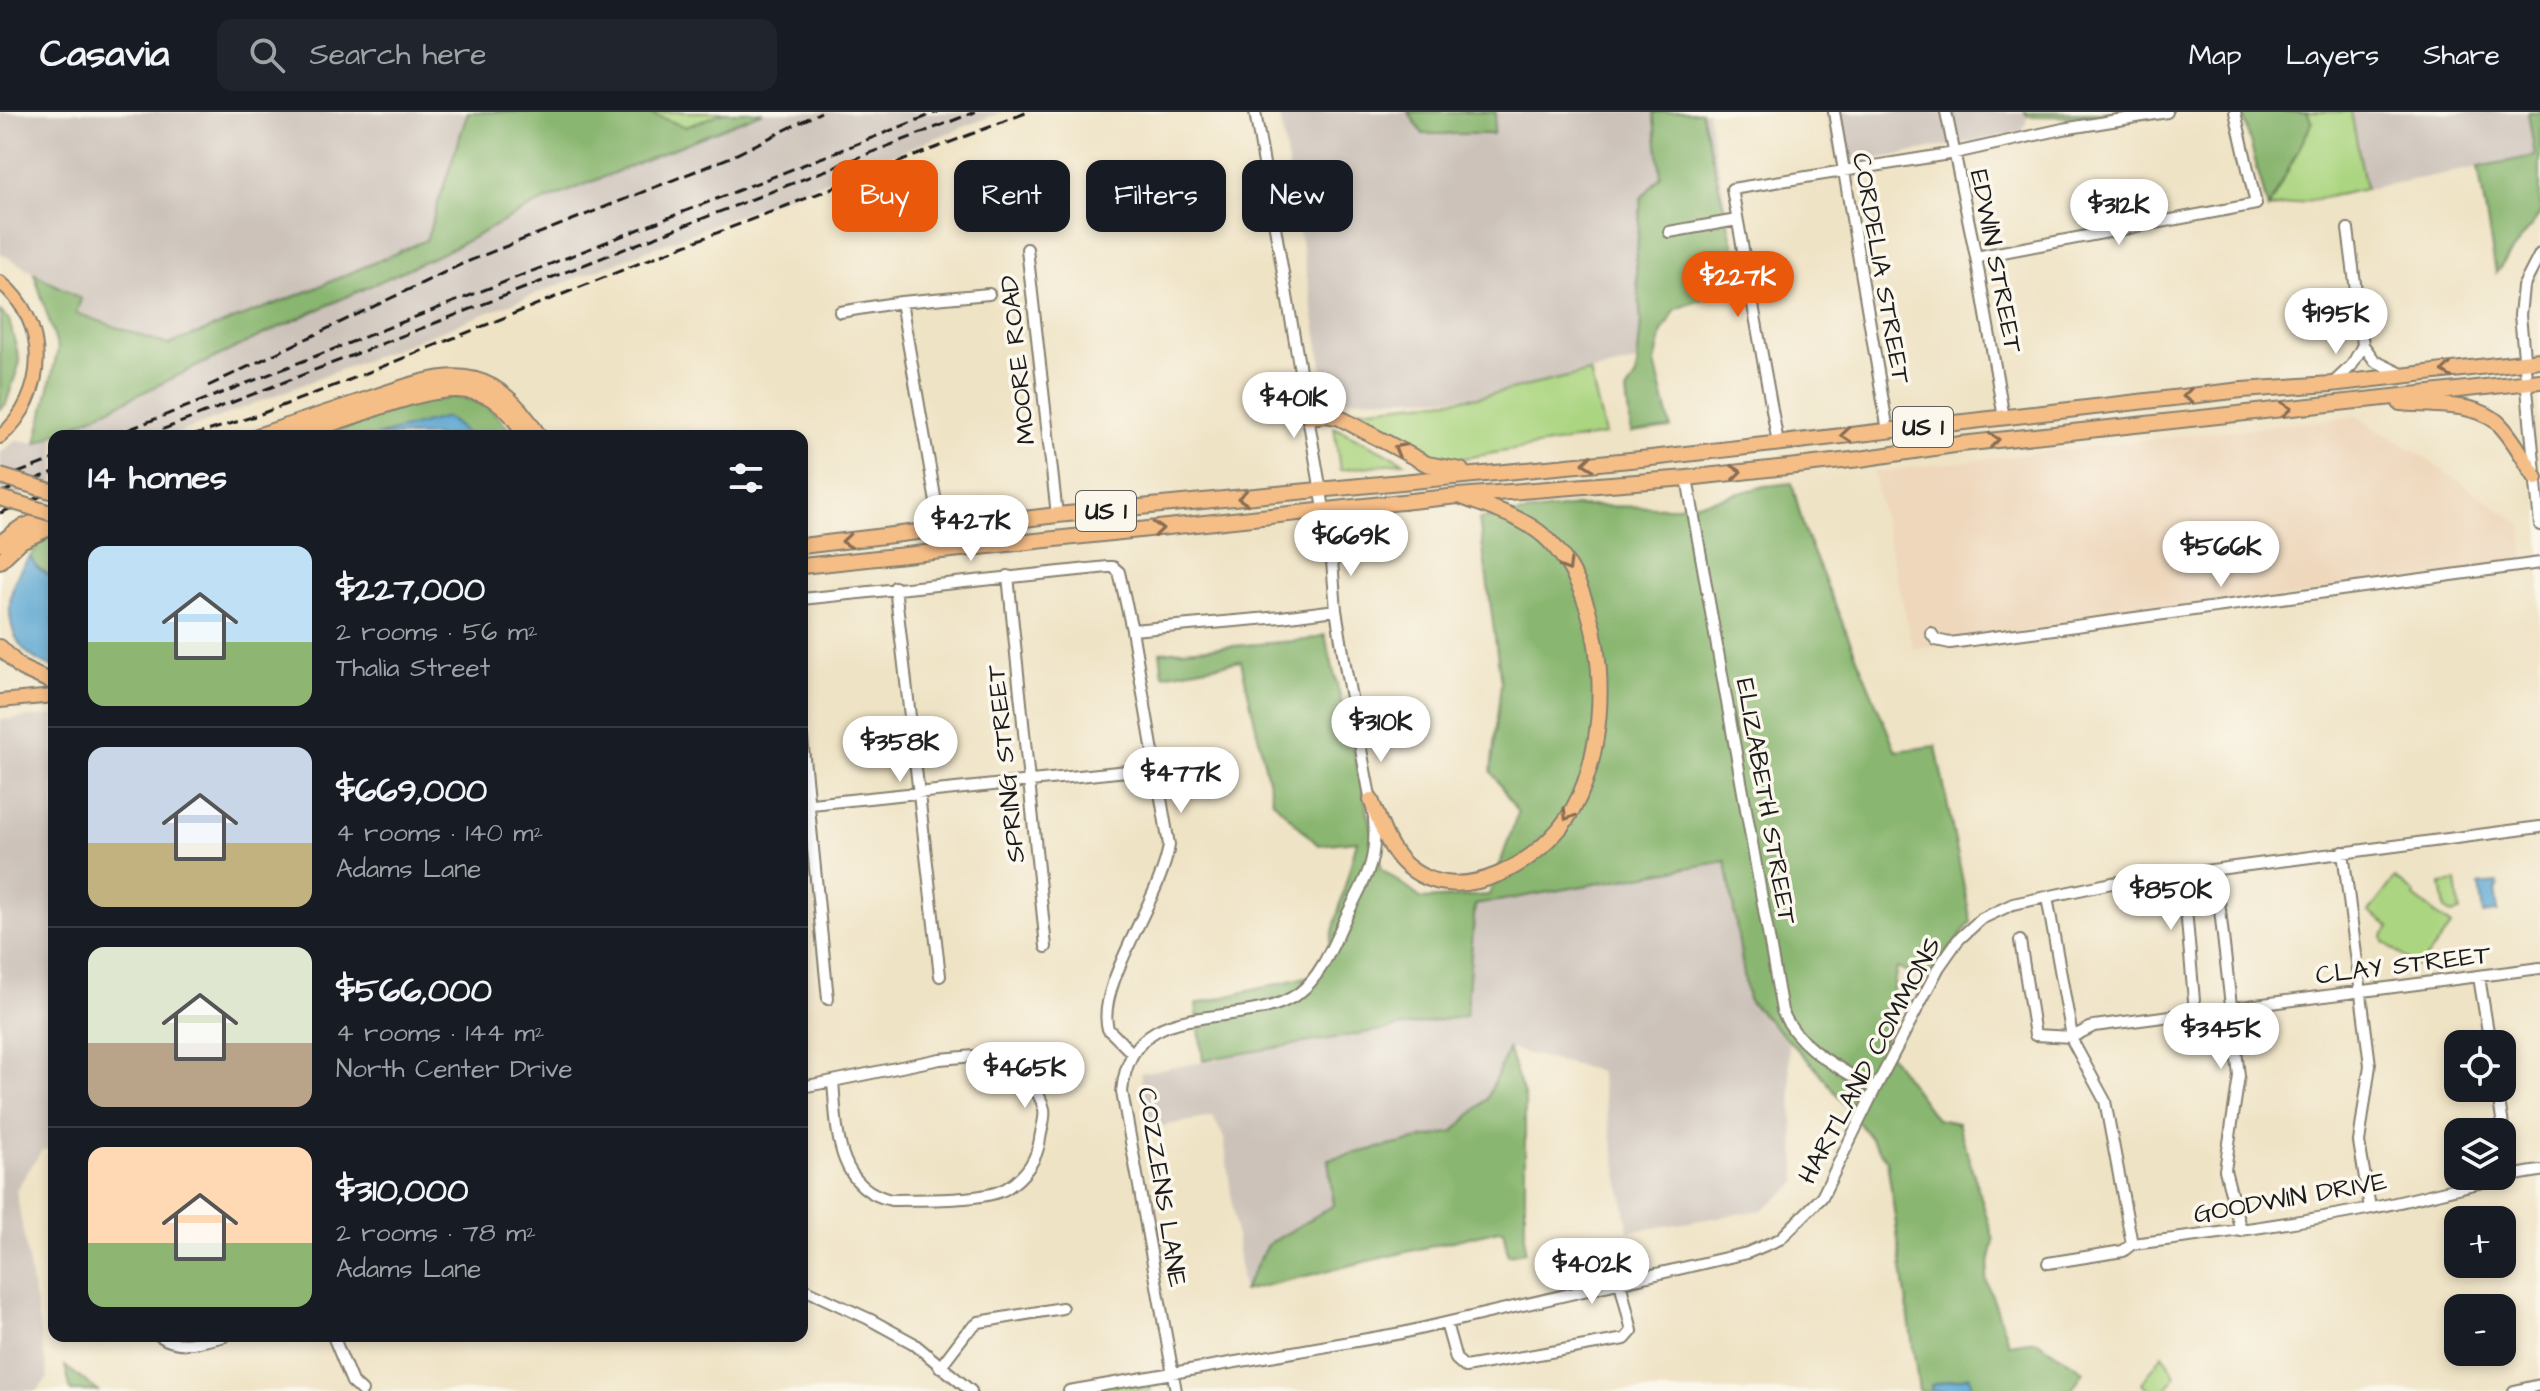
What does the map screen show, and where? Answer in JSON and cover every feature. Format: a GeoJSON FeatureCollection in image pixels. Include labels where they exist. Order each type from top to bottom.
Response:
{"type":"FeatureCollection","features":[{"type":"Feature","properties":{"kind":"highway","name":"US 1"},"geometry":{"type":"LineString","coordinates":[[808,545],[941,531],[971,524],[1321,491],[2540,360]]}},
{"type":"Feature","properties":{"kind":"highway"},"geometry":{"type":"LineString","coordinates":[[275,430],[411,384],[458,377],[484,383],[510,397],[535,430]]}},
{"type":"Feature","properties":{"kind":"highway","name":"US 1"},"geometry":{"type":"LineString","coordinates":[[808,565],[1458,496],[1687,478],[1860,459],[1961,444],[2533,382]]}},
{"type":"Feature","properties":{"kind":"highway"},"geometry":{"type":"LineString","coordinates":[[312,430],[412,397],[450,389],[478,393],[495,401],[515,420],[521,430]]}},
{"type":"Feature","properties":{"kind":"highway"},"geometry":{"type":"LineString","coordinates":[[2368,400],[2461,408],[2489,416],[2506,431],[2536,478]]}},
{"type":"Feature","properties":{"kind":"highway"},"geometry":{"type":"LineString","coordinates":[[1308,417],[1326,415],[1340,418],[1433,466],[1489,473]]}},
{"type":"Feature","properties":{"kind":"highway"},"geometry":{"type":"LineString","coordinates":[[0,476],[48,490]]}},
{"type":"Feature","properties":{"kind":"highway"},"geometry":{"type":"LineString","coordinates":[[1371,800],[1389,845],[1403,863],[1435,880],[1466,882],[1488,878],[1509,869],[1547,843],[1573,809],[1588,770],[1597,732],[1598,666],[1590,618],[1576,583],[1558,552],[1538,531],[1513,516],[1458,496]]}},
{"type":"Feature","properties":{"kind":"highway"},"geometry":{"type":"LineString","coordinates":[[0,498],[48,512]]}},
{"type":"Feature","properties":{"kind":"highway"},"geometry":{"type":"LineString","coordinates":[[0,543],[20,528],[48,516]]}},
{"type":"Feature","properties":{"kind":"highway"},"geometry":{"type":"LineString","coordinates":[[0,561],[21,541],[48,529]]}},
{"type":"Feature","properties":{"kind":"highway"},"geometry":{"type":"LineString","coordinates":[[808,572],[868,559]]}},
{"type":"Feature","properties":{"kind":"highway"},"geometry":{"type":"LineString","coordinates":[[0,647],[21,668],[48,680]]}},
{"type":"Feature","properties":{"kind":"main road"},"geometry":{"type":"LineString","coordinates":[[0,282],[18,300],[28,316],[38,358],[28,402],[17,420],[0,437]]}},
{"type":"Feature","properties":{"kind":"main road"},"geometry":{"type":"LineString","coordinates":[[0,701],[48,697]]}},
{"type":"Feature","properties":{"kind":"street"},"geometry":{"type":"LineString","coordinates":[[1133,1054],[1147,1038],[1166,1026],[1277,1003],[1297,994],[1320,968],[1372,867],[1375,831],[1371,800],[1336,610],[1331,549],[1255,112]]}},
{"type":"Feature","properties":{"kind":"street","name":"CORDELIA STREET"},"geometry":{"type":"LineString","coordinates":[[1834,112],[1888,431]]}},
{"type":"Feature","properties":{"kind":"street","name":"EDWIN STREET"},"geometry":{"type":"LineString","coordinates":[[1946,112],[1976,257],[2004,418]]}},
{"type":"Feature","properties":{"kind":"street"},"geometry":{"type":"LineString","coordinates":[[1778,443],[1732,189],[1955,153],[2063,129],[2167,112]]}},
{"type":"Feature","properties":{"kind":"street"},"geometry":{"type":"LineString","coordinates":[[1976,257],[2256,204],[2235,112]]}},
{"type":"Feature","properties":{"kind":"street"},"geometry":{"type":"LineString","coordinates":[[1669,232],[1737,220]]}},
{"type":"Feature","properties":{"kind":"street"},"geometry":{"type":"LineString","coordinates":[[2348,229],[2363,345],[2375,361],[2407,376]]}},
{"type":"Feature","properties":{"kind":"street","name":"MOORE ROAD"},"geometry":{"type":"LineString","coordinates":[[1027,249],[1057,515]]}},
{"type":"Feature","properties":{"kind":"street"},"geometry":{"type":"LineString","coordinates":[[2539,257],[2526,280],[2520,315],[2524,362],[2533,382],[2540,525]]}},
{"type":"Feature","properties":{"kind":"street"},"geometry":{"type":"LineString","coordinates":[[840,312],[901,302],[989,294]]}},
{"type":"Feature","properties":{"kind":"street"},"geometry":{"type":"LineString","coordinates":[[901,302],[941,531]]}},
{"type":"Feature","properties":{"kind":"street"},"geometry":{"type":"LineString","coordinates":[[2331,384],[2352,365],[2363,345]]}},
{"type":"Feature","properties":{"kind":"street","name":"ELIZABETH STREET"},"geometry":{"type":"LineString","coordinates":[[1687,478],[1782,1011],[1791,1031],[1816,1053],[1875,1089]]}},
{"type":"Feature","properties":{"kind":"street"},"geometry":{"type":"LineString","coordinates":[[1931,633],[1936,640],[1950,643],[2540,563]]}},
{"type":"Feature","properties":{"kind":"street","name":"COZZENS LANE"},"geometry":{"type":"LineString","coordinates":[[808,598],[1113,567],[1121,575],[1169,845],[1154,897],[1132,940],[1106,1009],[1108,1029],[1133,1054],[1127,1066],[1122,1092],[1176,1391]]}},
{"type":"Feature","properties":{"kind":"street","name":"SPRING STREET"},"geometry":{"type":"LineString","coordinates":[[1008,576],[1046,947]]}},
{"type":"Feature","properties":{"kind":"street"},"geometry":{"type":"LineString","coordinates":[[895,587],[940,976]]}},
{"type":"Feature","properties":{"kind":"street"},"geometry":{"type":"LineString","coordinates":[[1132,630],[1336,610]]}},
{"type":"Feature","properties":{"kind":"street"},"geometry":{"type":"LineString","coordinates":[[808,804],[1156,768]]}},
{"type":"Feature","properties":{"kind":"street","name":"HARTLAND COMMONS"},"geometry":{"type":"LineString","coordinates":[[1069,1391],[1402,1333],[1747,1253],[1780,1239],[1822,1197],[1939,967],[1958,940],[1981,919],[2013,904],[2112,883],[2540,827]]}},
{"type":"Feature","properties":{"kind":"street"},"geometry":{"type":"LineString","coordinates":[[808,829],[828,999]]}},
{"type":"Feature","properties":{"kind":"street"},"geometry":{"type":"LineString","coordinates":[[2343,852],[2370,1065],[2359,1142],[2370,1208]]}},
{"type":"Feature","properties":{"kind":"street"},"geometry":{"type":"LineString","coordinates":[[2047,897],[2072,1037],[2105,1101],[2132,1244]]}},
{"type":"Feature","properties":{"kind":"street"},"geometry":{"type":"LineString","coordinates":[[2195,1012],[2186,909],[2219,903],[2239,1076],[2225,1170],[2241,1231]]}},
{"type":"Feature","properties":{"kind":"street","name":"CLAY STREET"},"geometry":{"type":"LineString","coordinates":[[2020,941],[2035,1035],[2072,1037],[2094,1026],[2540,968]]}},
{"type":"Feature","properties":{"kind":"street"},"geometry":{"type":"LineString","coordinates":[[2479,977],[2488,1030]]}},
{"type":"Feature","properties":{"kind":"street"},"geometry":{"type":"LineString","coordinates":[[808,1086],[940,1059],[975,1056],[996,1059],[1017,1071],[1044,1110],[1038,1149],[1031,1165],[1004,1190],[983,1196],[891,1200],[877,1197],[858,1183],[839,1147],[833,1081]]}},
{"type":"Feature","properties":{"kind":"street","name":"GOODWIN DRIVE"},"geometry":{"type":"LineString","coordinates":[[2516,1174],[2540,1171]]}},
{"type":"Feature","properties":{"kind":"street","name":"GOODWIN DRIVE"},"geometry":{"type":"LineString","coordinates":[[2048,1263],[2123,1251],[2132,1244],[2241,1231],[2370,1208],[2447,1190]]}},
{"type":"Feature","properties":{"kind":"street"},"geometry":{"type":"LineString","coordinates":[[1446,1323],[1456,1359],[1465,1367],[1625,1339],[1632,1333],[1632,1326],[1620,1282]]}},
{"type":"Feature","properties":{"kind":"street"},"geometry":{"type":"LineString","coordinates":[[808,1291],[913,1343],[971,1391]]}},
{"type":"Feature","properties":{"kind":"street"},"geometry":{"type":"LineString","coordinates":[[940,1367],[966,1333],[979,1322],[1062,1308]]}},
{"type":"Feature","properties":{"kind":"street"},"geometry":{"type":"LineString","coordinates":[[168,1342],[185,1345],[198,1342]]}},
{"type":"Feature","properties":{"kind":"street"},"geometry":{"type":"LineString","coordinates":[[335,1342],[352,1382],[362,1391]]}},
{"type":"Feature","properties":{"kind":"street"},"geometry":{"type":"LineString","coordinates":[[2514,1391],[2540,1385]]}},
{"type":"Feature","properties":{"kind":"shaded area"},"geometry":{"type":"Polygon","coordinates":[[[0,112],[468,112],[426,240],[311,290],[168,345],[76,313],[80,299],[0,253],[0,112]]]}},
{"type":"Feature","properties":{"kind":"shaded area"},"geometry":{"type":"Polygon","coordinates":[[[763,112],[1002,112],[879,160],[832,160],[832,178],[186,430],[65,430],[451,249],[535,205],[763,112]]]}},
{"type":"Feature","properties":{"kind":"shaded area"},"geometry":{"type":"Polygon","coordinates":[[[1279,112],[1408,112],[1423,134],[1493,134],[1496,112],[1709,112],[1739,270],[1727,286],[1650,303],[1640,361],[1479,397],[1328,399],[1299,232],[1353,232],[1353,160],[1287,160],[1279,112]]]}},
{"type":"Feature","properties":{"kind":"shaded area"},"geometry":{"type":"Polygon","coordinates":[[[1826,112],[2025,112],[2028,116],[2022,132],[1838,166],[1826,112]]]}},
{"type":"Feature","properties":{"kind":"shaded area"},"geometry":{"type":"Polygon","coordinates":[[[2351,112],[2528,112],[2535,156],[2366,189],[2351,112]]]}},
{"type":"Feature","properties":{"kind":"shaded area"},"geometry":{"type":"Polygon","coordinates":[[[2356,416],[2410,448],[2522,524],[2525,565],[1913,648],[1873,472],[2356,416]]]}},
{"type":"Feature","properties":{"kind":"shaded area"},"geometry":{"type":"Polygon","coordinates":[[[48,438],[48,484],[0,503],[0,453],[17,440],[36,444],[48,438]]]}},
{"type":"Feature","properties":{"kind":"shaded area"},"geometry":{"type":"Polygon","coordinates":[[[48,716],[48,1149],[42,1150],[16,1190],[48,1378],[37,1391],[0,1391],[0,720],[48,716]]]}},
{"type":"Feature","properties":{"kind":"shaded area"},"geometry":{"type":"Polygon","coordinates":[[[1726,861],[1748,1000],[1788,1043],[1797,1183],[1762,1210],[1629,1232],[1599,1071],[1508,1049],[1487,1099],[1453,1132],[1329,1159],[1334,1205],[1267,1245],[1243,1291],[1224,1138],[1213,1117],[1150,1128],[1140,1073],[1466,1016],[1475,905],[1726,861]]]}},
{"type":"Feature","properties":{"kind":"green space"},"geometry":{"type":"Polygon","coordinates":[[[468,112],[646,112],[686,127],[725,112],[763,112],[535,205],[451,249],[65,430],[48,430],[48,438],[36,444],[58,349],[34,273],[81,299],[76,313],[168,345],[311,290],[426,240],[468,112]]]}},
{"type":"Feature","properties":{"kind":"green space"},"geometry":{"type":"Polygon","coordinates":[[[646,112],[725,112],[686,127],[646,112]]]}},
{"type":"Feature","properties":{"kind":"green space"},"geometry":{"type":"Polygon","coordinates":[[[1408,112],[1496,112],[1493,134],[1423,134],[1408,112]]]}},
{"type":"Feature","properties":{"kind":"green space"},"geometry":{"type":"Polygon","coordinates":[[[1653,112],[1701,112],[1737,260],[1715,295],[1676,309],[1662,332],[1655,363],[1671,428],[1631,433],[1626,392],[1636,376],[1641,321],[1636,265],[1641,198],[1661,176],[1653,112]]]}},
{"type":"Feature","properties":{"kind":"green space"},"geometry":{"type":"Polygon","coordinates":[[[2025,112],[2155,112],[2149,117],[2028,116],[2025,112]]]}},
{"type":"Feature","properties":{"kind":"green space"},"geometry":{"type":"Polygon","coordinates":[[[2242,112],[2307,112],[2312,123],[2268,209],[2242,112]]]}},
{"type":"Feature","properties":{"kind":"green space"},"geometry":{"type":"Polygon","coordinates":[[[2307,112],[2351,112],[2366,189],[2268,209],[2312,123],[2307,112]]]}},
{"type":"Feature","properties":{"kind":"green space"},"geometry":{"type":"Polygon","coordinates":[[[2528,112],[2540,112],[2540,214],[2496,273],[2478,167],[2535,156],[2528,112]]]}},
{"type":"Feature","properties":{"kind":"green space"},"geometry":{"type":"Polygon","coordinates":[[[0,311],[9,320],[20,362],[6,404],[0,409],[0,311]]]}},
{"type":"Feature","properties":{"kind":"green space"},"geometry":{"type":"Polygon","coordinates":[[[1590,372],[1605,435],[1440,462],[1350,410],[1479,397],[1590,372]]]}},
{"type":"Feature","properties":{"kind":"green space"},"geometry":{"type":"Polygon","coordinates":[[[450,397],[472,400],[488,408],[510,430],[342,430],[403,407],[450,397]]]}},
{"type":"Feature","properties":{"kind":"green space"},"geometry":{"type":"Polygon","coordinates":[[[1334,427],[1404,462],[1340,470],[1334,427]]]}},
{"type":"Feature","properties":{"kind":"green space"},"geometry":{"type":"Polygon","coordinates":[[[1792,483],[1805,533],[1896,751],[1936,746],[1971,922],[1928,978],[1897,968],[1883,1046],[1936,1119],[1958,1123],[1994,1240],[1986,1279],[2009,1344],[2036,1340],[2084,1371],[2071,1391],[1919,1391],[1887,1160],[1817,1069],[1748,1000],[1726,861],[1475,905],[1466,1016],[1203,1060],[1196,1004],[1322,973],[1357,841],[1318,845],[1273,801],[1241,661],[1163,675],[1160,652],[1306,640],[1325,635],[1382,869],[1422,899],[1489,895],[1518,813],[1491,771],[1501,683],[1479,519],[1577,506],[1671,507],[1792,483]]]}},
{"type":"Feature","properties":{"kind":"green space"},"geometry":{"type":"Polygon","coordinates":[[[44,537],[48,538],[48,575],[30,557],[44,537]]]}},
{"type":"Feature","properties":{"kind":"green space"},"geometry":{"type":"Polygon","coordinates":[[[2395,878],[2451,926],[2420,966],[2384,942],[2383,936],[2390,927],[2369,912],[2395,878]]]}},
{"type":"Feature","properties":{"kind":"green space"},"geometry":{"type":"Polygon","coordinates":[[[2456,882],[2460,912],[2451,914],[2445,909],[2441,884],[2456,882]]]}},
{"type":"Feature","properties":{"kind":"green space"},"geometry":{"type":"Polygon","coordinates":[[[1508,1049],[1525,1098],[1525,1252],[1508,1255],[1503,1229],[1243,1291],[1267,1245],[1334,1205],[1328,1159],[1453,1132],[1487,1099],[1508,1049]]]}},
{"type":"Feature","properties":{"kind":"green space"},"geometry":{"type":"Polygon","coordinates":[[[2163,1354],[2175,1376],[2165,1391],[2152,1391],[2142,1383],[2163,1354]]]}},
{"type":"Feature","properties":{"kind":"green space"},"geometry":{"type":"Polygon","coordinates":[[[65,1366],[98,1391],[71,1391],[65,1366]]]}},
{"type":"Feature","properties":{"kind":"green space"},"geometry":{"type":"Polygon","coordinates":[[[1149,1376],[1151,1391],[1058,1391],[1149,1376]]]}},
{"type":"Feature","properties":{"kind":"water"},"geometry":{"type":"Polygon","coordinates":[[[446,417],[462,430],[398,430],[446,417]]]}},
{"type":"Feature","properties":{"kind":"water"},"geometry":{"type":"Polygon","coordinates":[[[30,557],[48,575],[48,665],[36,660],[23,649],[10,619],[10,602],[20,570],[30,557]]]}},
{"type":"Feature","properties":{"kind":"water"},"geometry":{"type":"Polygon","coordinates":[[[2497,883],[2498,912],[2483,914],[2479,885],[2497,883]]]}},
{"type":"Feature","properties":{"kind":"water"},"geometry":{"type":"Polygon","coordinates":[[[1970,1376],[1972,1391],[1932,1391],[1931,1385],[1970,1376]]]}},
{"type":"Feature","properties":{"kind":"railway"},"geometry":{"type":"LineString","coordinates":[[208,386],[464,263],[731,157],[821,112]]}},
{"type":"Feature","properties":{"kind":"railway"},"geometry":{"type":"LineString","coordinates":[[127,430],[938,112]]}},
{"type":"Feature","properties":{"kind":"railway"},"geometry":{"type":"LineString","coordinates":[[161,430],[975,112]]}},
{"type":"Feature","properties":{"kind":"railway"},"geometry":{"type":"LineString","coordinates":[[211,430],[344,382],[1028,112]]}},
{"type":"Feature","properties":{"kind":"railway"},"geometry":{"type":"LineString","coordinates":[[0,480],[48,461]]}},
{"type":"Feature","properties":{"kind":"railway"},"geometry":{"type":"LineString","coordinates":[[0,493],[48,474]]}},
{"type":"Feature","properties":{"kind":"railway"},"geometry":{"type":"LineString","coordinates":[[0,513],[48,493]]}}]}
